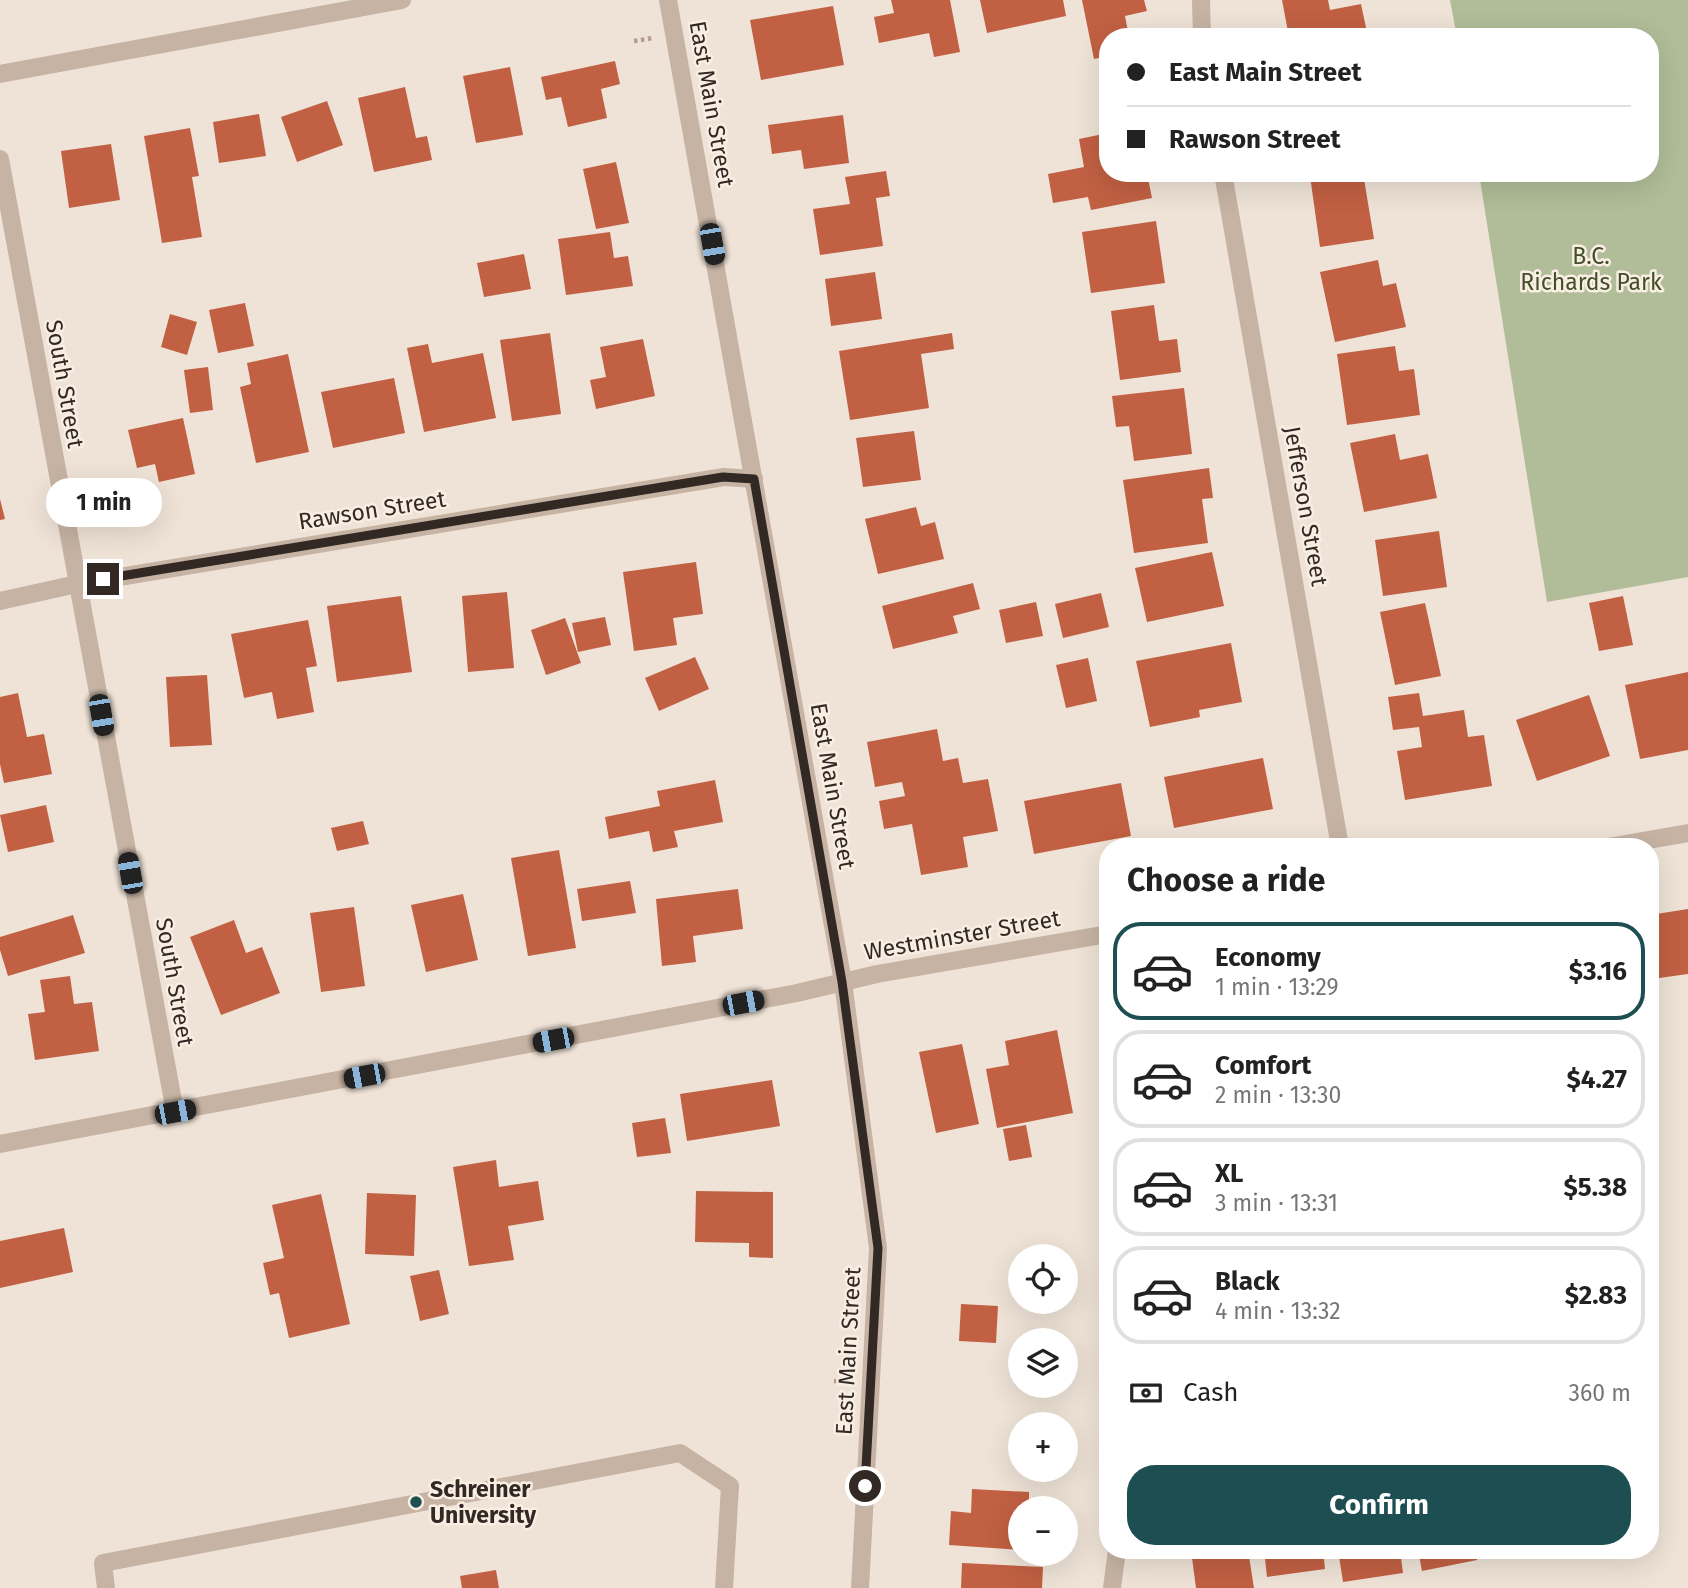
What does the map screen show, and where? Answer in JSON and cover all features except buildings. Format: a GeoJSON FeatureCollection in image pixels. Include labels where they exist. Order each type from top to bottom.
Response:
{"type":"FeatureCollection","features":[{"type":"Feature","properties":{"kind":"street"},"geometry":{"type":"LineString","coordinates":[[0,74],[402,0]]}},
{"type":"Feature","properties":{"kind":"street","name":"East Main Street"},"geometry":{"type":"LineString","coordinates":[[668,0],[842,982],[878,1248],[860,1588]]}},
{"type":"Feature","properties":{"kind":"street"},"geometry":{"type":"LineString","coordinates":[[1201,0],[1202,28]]}},
{"type":"Feature","properties":{"kind":"street","name":"South Street"},"geometry":{"type":"LineString","coordinates":[[0,159],[175,1112]]}},
{"type":"Feature","properties":{"kind":"street","name":"Jefferson Street"},"geometry":{"type":"LineString","coordinates":[[1225,182],[1338,838]]}},
{"type":"Feature","properties":{"kind":"street","name":"Rawson Street"},"geometry":{"type":"LineString","coordinates":[[0,601],[76,584],[723,477],[754,479]]}},
{"type":"Feature","properties":{"kind":"street"},"geometry":{"type":"LineString","coordinates":[[1659,838],[1688,833]]}},
{"type":"Feature","properties":{"kind":"street","name":"Westminster Street"},"geometry":{"type":"LineString","coordinates":[[0,1144],[842,982],[1099,936]]}},
{"type":"Feature","properties":{"kind":"street"},"geometry":{"type":"LineString","coordinates":[[106,1588],[103,1563],[680,1453],[730,1486],[724,1588]]}},
{"type":"Feature","properties":{"kind":"street"},"geometry":{"type":"LineString","coordinates":[[1112,1588],[1116,1559]]}},
{"type":"Feature","properties":{"kind":"path"},"geometry":{"type":"LineString","coordinates":[[634,41],[650,39]]}},
{"type":"Feature","properties":{"kind":"green space","name":"B.C. Richards Park"},"geometry":{"type":"Polygon","coordinates":[[[1450,0],[1688,0],[1688,577],[1547,602],[1480,182],[1659,182],[1659,28],[1455,28],[1450,0]]]}},
{"type":"Feature","properties":{"kind":"place","name":"Schreiner University"},"geometry":{"type":"Point","coordinates":[416,1502]}},
{"type":"Feature","properties":{"kind":"route"},"geometry":{"type":"LineString","coordinates":[[103,579],[723,477],[754,479],[842,982],[878,1248],[865,1486]]}}]}
